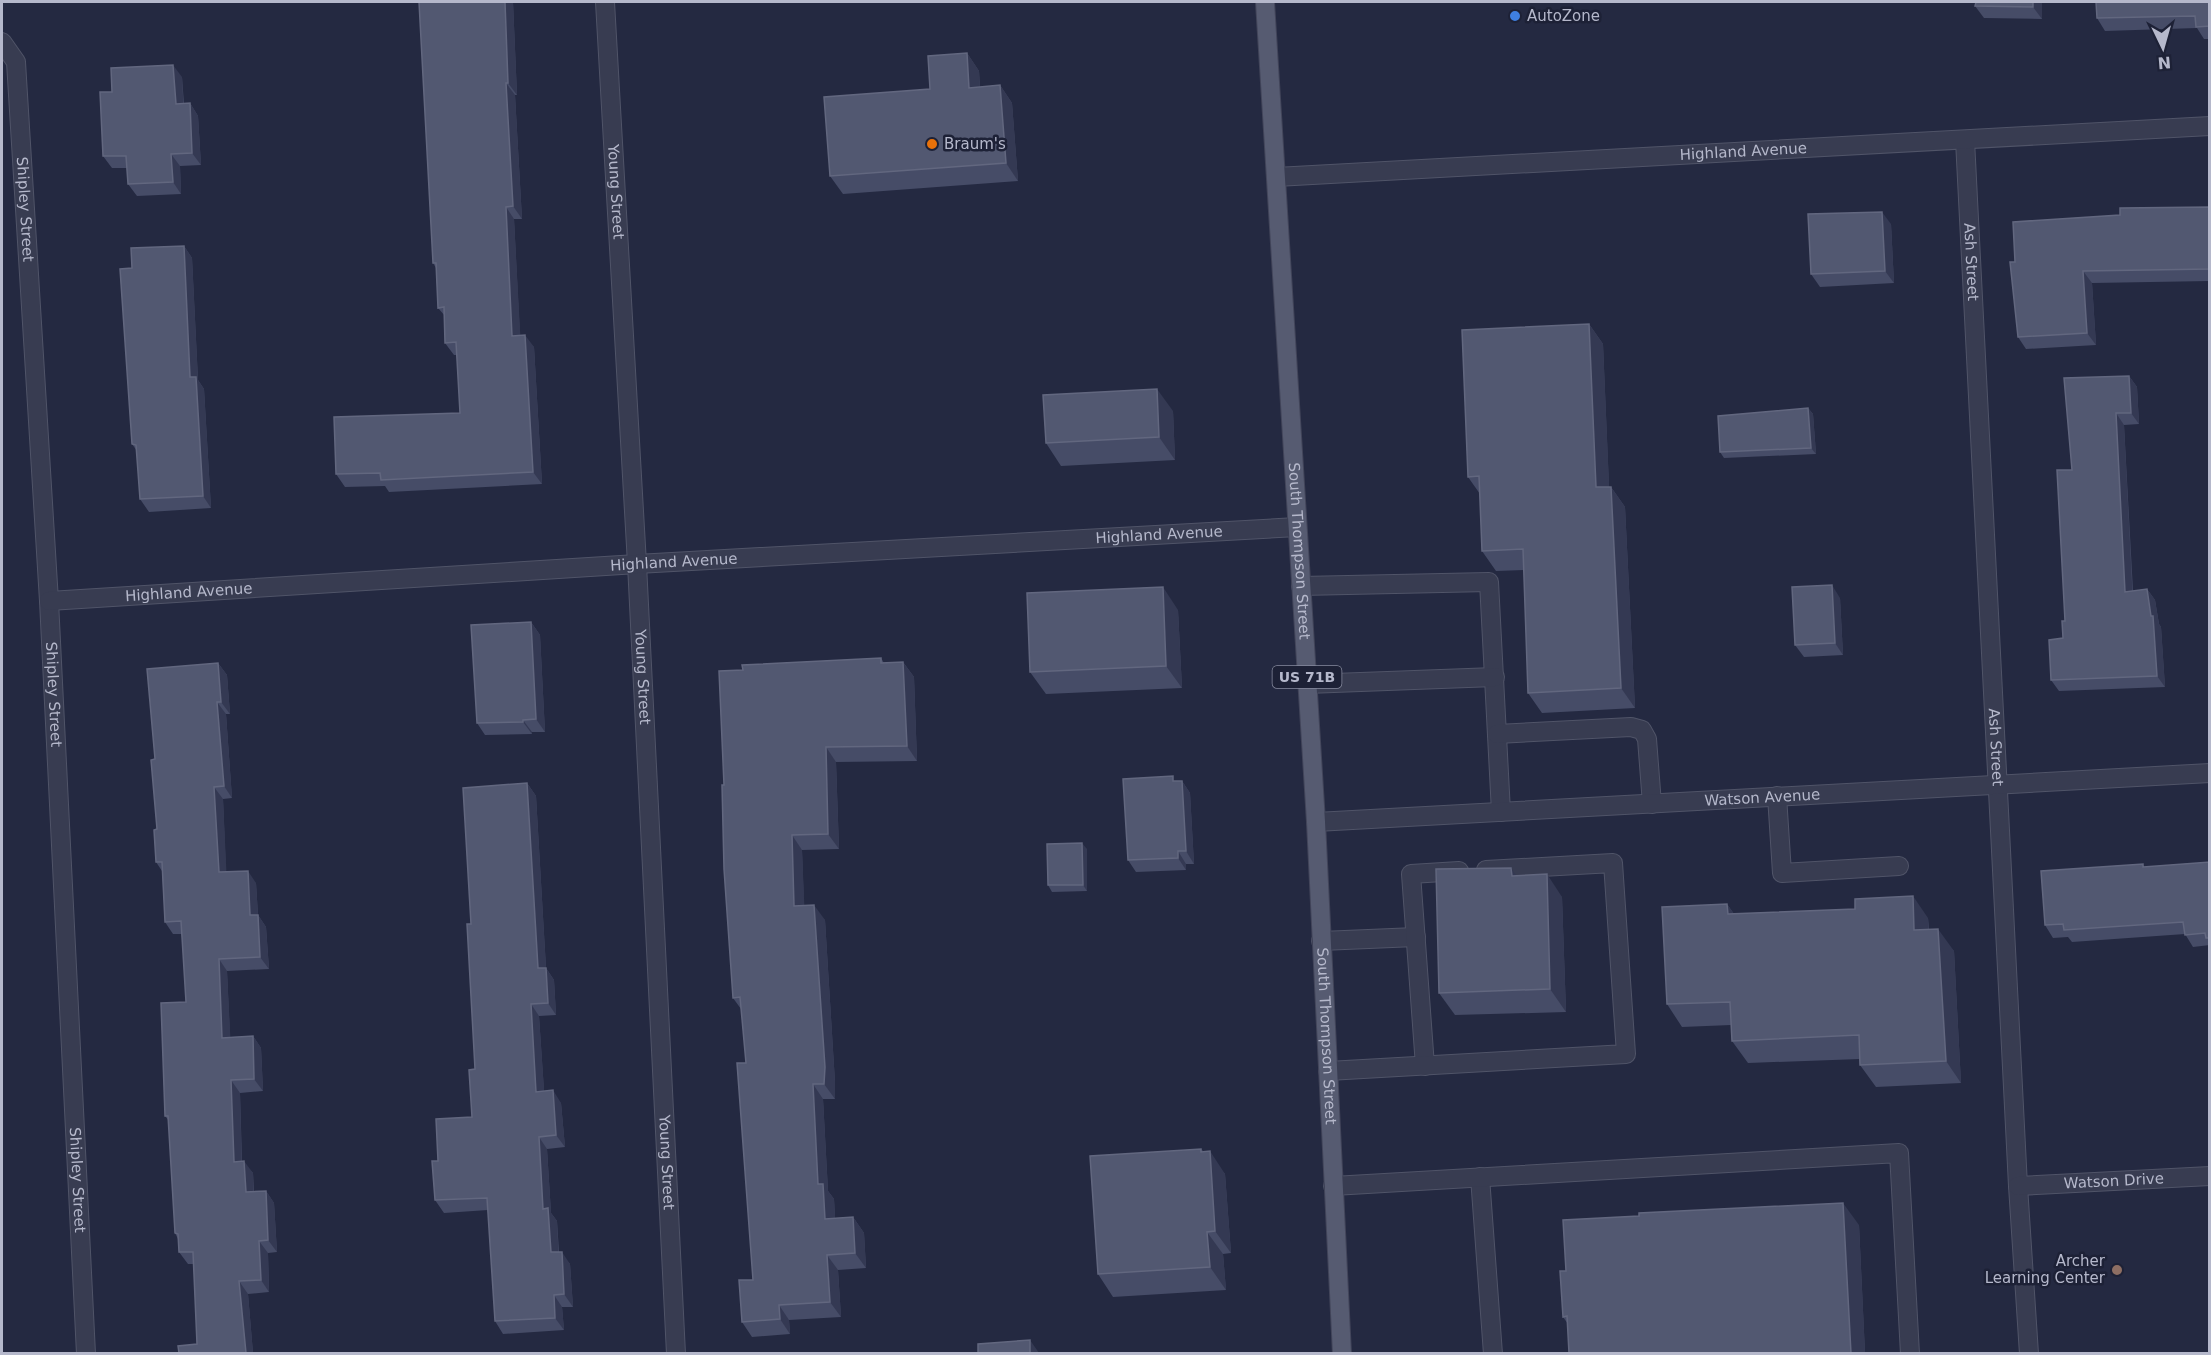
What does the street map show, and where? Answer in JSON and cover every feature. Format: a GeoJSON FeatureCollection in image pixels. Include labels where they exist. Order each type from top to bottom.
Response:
{"type":"FeatureCollection","features":[{"type":"Feature","properties":{"kind":"main road","name":"South Thompson Street"},"geometry":{"type":"LineString","coordinates":[[1265,2],[1316,822],[1342,1353]]}},
{"type":"Feature","properties":{"kind":"street","name":"Young Street"},"geometry":{"type":"LineString","coordinates":[[605,2],[637,564],[676,1353]]}},
{"type":"Feature","properties":{"kind":"street","name":"Shipley Street"},"geometry":{"type":"LineString","coordinates":[[2,42],[16,62],[49,602],[86,1353]]}},
{"type":"Feature","properties":{"kind":"street","name":"Highland Avenue"},"geometry":{"type":"LineString","coordinates":[[1276,177],[2210,126]]}},
{"type":"Feature","properties":{"kind":"street","name":"Ash Street"},"geometry":{"type":"LineString","coordinates":[[1965,140],[2018,1186],[2030,1353]]}},
{"type":"Feature","properties":{"kind":"street","name":"Highland Avenue"},"geometry":{"type":"LineString","coordinates":[[49,602],[637,564],[1297,527]]}},
{"type":"Feature","properties":{"kind":"street"},"geometry":{"type":"LineString","coordinates":[[1301,586],[1490,582],[1501,812]]}},
{"type":"Feature","properties":{"kind":"street"},"geometry":{"type":"LineString","coordinates":[[1307,684],[1495,676]]}},
{"type":"Feature","properties":{"kind":"street"},"geometry":{"type":"LineString","coordinates":[[1497,734],[1631,727],[1642,730],[1647,739],[1652,804]]}},
{"type":"Feature","properties":{"kind":"street","name":"Watson Avenue"},"geometry":{"type":"LineString","coordinates":[[1316,822],[2210,773]]}},
{"type":"Feature","properties":{"kind":"street"},"geometry":{"type":"LineString","coordinates":[[1778,796],[1782,873],[1899,866]]}},
{"type":"Feature","properties":{"kind":"street"},"geometry":{"type":"LineString","coordinates":[[1328,1071],[1425,1066],[1626,1054],[1613,863],[1412,874],[1425,1066]]}},
{"type":"Feature","properties":{"kind":"street"},"geometry":{"type":"LineString","coordinates":[[1321,941],[1416,937]]}},
{"type":"Feature","properties":{"kind":"street"},"geometry":{"type":"LineString","coordinates":[[1334,1186],[1899,1153],[1910,1353]]}},
{"type":"Feature","properties":{"kind":"street","name":"Watson Drive"},"geometry":{"type":"LineString","coordinates":[[2018,1186],[2210,1176]]}},
{"type":"Feature","properties":{"kind":"street"},"geometry":{"type":"LineString","coordinates":[[1480,1177],[1493,1353]]}},
{"type":"Feature","properties":{"kind":"building"},"geometry":{"type":"Polygon","coordinates":[[[419,2],[505,2],[508,83],[506,83],[513,206],[506,207],[512,336],[525,335],[533,472],[381,480],[380,473],[336,474],[334,417],[460,413],[456,342],[445,343],[444,307],[438,308],[436,263],[433,263],[419,2]]]}},
{"type":"Feature","properties":{"kind":"building"},"geometry":{"type":"Polygon","coordinates":[[[1976,2],[2033,2],[2033,7],[1975,6],[1976,2]]]}},
{"type":"Feature","properties":{"kind":"building"},"geometry":{"type":"Polygon","coordinates":[[[2096,2],[2210,2],[2210,26],[2196,27],[2195,16],[2097,18],[2096,2]]]}},
{"type":"Feature","properties":{"kind":"building","name":"Braum's"},"geometry":{"type":"Polygon","coordinates":[[[967,53],[969,88],[1000,85],[1006,163],[830,176],[824,97],[930,89],[928,56],[967,53]]]}},
{"type":"Feature","properties":{"kind":"building"},"geometry":{"type":"Polygon","coordinates":[[[173,65],[176,104],[190,103],[192,153],[171,154],[173,182],[128,184],[126,156],[103,156],[100,92],[112,92],[111,68],[173,65]]]}},
{"type":"Feature","properties":{"kind":"building"},"geometry":{"type":"Polygon","coordinates":[[[2210,207],[2210,269],[2083,271],[2087,333],[2018,337],[2010,262],[2015,262],[2013,222],[2120,215],[2120,208],[2210,207]]]}},
{"type":"Feature","properties":{"kind":"building"},"geometry":{"type":"Polygon","coordinates":[[[1882,212],[1885,271],[1811,274],[1808,214],[1882,212]]]}},
{"type":"Feature","properties":{"kind":"building"},"geometry":{"type":"Polygon","coordinates":[[[184,246],[190,377],[196,377],[203,496],[140,499],[136,445],[132,444],[120,269],[132,268],[131,248],[184,246]]]}},
{"type":"Feature","properties":{"kind":"building"},"geometry":{"type":"Polygon","coordinates":[[[1589,324],[1596,487],[1611,487],[1621,688],[1528,693],[1523,549],[1482,551],[1479,476],[1468,477],[1462,330],[1589,324]]]}},
{"type":"Feature","properties":{"kind":"building"},"geometry":{"type":"Polygon","coordinates":[[[2129,376],[2131,413],[2116,413],[2125,592],[2147,589],[2151,616],[2153,616],[2157,676],[2051,680],[2049,640],[2063,638],[2062,621],[2065,621],[2057,470],[2072,470],[2064,378],[2129,376]]]}},
{"type":"Feature","properties":{"kind":"building"},"geometry":{"type":"Polygon","coordinates":[[[1157,389],[1159,437],[1046,443],[1043,395],[1157,389]]]}},
{"type":"Feature","properties":{"kind":"building"},"geometry":{"type":"Polygon","coordinates":[[[1808,408],[1811,448],[1720,452],[1718,416],[1808,408]]]}},
{"type":"Feature","properties":{"kind":"building"},"geometry":{"type":"Polygon","coordinates":[[[1832,585],[1835,643],[1795,645],[1792,587],[1832,585]]]}},
{"type":"Feature","properties":{"kind":"building"},"geometry":{"type":"Polygon","coordinates":[[[1163,587],[1166,666],[1030,672],[1027,593],[1163,587]]]}},
{"type":"Feature","properties":{"kind":"building"},"geometry":{"type":"Polygon","coordinates":[[[531,622],[536,719],[523,720],[523,722],[477,723],[471,625],[531,622]]]}},
{"type":"Feature","properties":{"kind":"building"},"geometry":{"type":"Polygon","coordinates":[[[881,658],[881,663],[903,662],[907,746],[826,747],[828,834],[792,835],[794,906],[814,905],[825,1067],[824,1084],[813,1084],[818,1184],[823,1184],[825,1219],[853,1217],[855,1253],[827,1255],[830,1302],[779,1305],[780,1319],[742,1322],[739,1280],[753,1280],[737,1063],[746,1063],[740,997],[733,998],[724,869],[722,785],[724,785],[719,671],[743,670],[742,665],[881,658]]]}},
{"type":"Feature","properties":{"kind":"building"},"geometry":{"type":"Polygon","coordinates":[[[218,663],[221,702],[217,702],[224,786],[214,787],[219,872],[248,871],[250,915],[258,915],[260,957],[219,959],[222,1038],[253,1036],[254,1079],[231,1080],[234,1162],[244,1161],[246,1192],[266,1191],[268,1240],[259,1241],[261,1280],[239,1281],[246,1353],[179,1353],[178,1346],[197,1344],[193,1252],[179,1252],[178,1234],[175,1233],[168,1116],[165,1116],[161,1003],[186,1002],[181,921],[165,922],[162,862],[156,862],[154,830],[157,829],[151,760],[155,759],[147,669],[218,663]]]}},
{"type":"Feature","properties":{"kind":"building"},"geometry":{"type":"Polygon","coordinates":[[[1173,776],[1173,781],[1182,781],[1186,851],[1178,851],[1178,858],[1128,860],[1123,779],[1173,776]]]}},
{"type":"Feature","properties":{"kind":"building"},"geometry":{"type":"Polygon","coordinates":[[[527,783],[538,968],[546,968],[548,1003],[531,1004],[536,1092],[553,1090],[556,1135],[539,1137],[543,1209],[548,1208],[551,1252],[562,1252],[564,1294],[554,1295],[555,1318],[495,1321],[487,1198],[435,1200],[432,1161],[438,1161],[436,1119],[472,1117],[469,1070],[475,1069],[467,924],[471,924],[463,788],[527,783]]]}},
{"type":"Feature","properties":{"kind":"building"},"geometry":{"type":"Polygon","coordinates":[[[1082,843],[1083,885],[1048,885],[1047,844],[1082,843]]]}},
{"type":"Feature","properties":{"kind":"building"},"geometry":{"type":"Polygon","coordinates":[[[2210,862],[2210,938],[2206,938],[2205,933],[2185,935],[2183,922],[2064,930],[2063,924],[2045,925],[2041,871],[2210,862]]]}},
{"type":"Feature","properties":{"kind":"building"},"geometry":{"type":"Polygon","coordinates":[[[1511,868],[1512,876],[1547,874],[1550,989],[1439,993],[1436,869],[1511,868]]]}},
{"type":"Feature","properties":{"kind":"building"},"geometry":{"type":"Polygon","coordinates":[[[1913,896],[1914,930],[1938,929],[1946,1061],[1860,1065],[1859,1035],[1732,1041],[1730,1002],[1667,1004],[1662,907],[1727,904],[1728,914],[1855,909],[1855,899],[1913,896]]]}},
{"type":"Feature","properties":{"kind":"building"},"geometry":{"type":"Polygon","coordinates":[[[1201,1149],[1201,1152],[1210,1151],[1215,1231],[1207,1232],[1210,1267],[1098,1274],[1090,1156],[1201,1149]]]}},
{"type":"Feature","properties":{"kind":"building"},"geometry":{"type":"Polygon","coordinates":[[[1843,1203],[1851,1353],[1569,1353],[1567,1316],[1563,1317],[1560,1271],[1566,1271],[1563,1220],[1639,1216],[1639,1213],[1843,1203]]]}},
{"type":"Feature","properties":{"kind":"building"},"geometry":{"type":"Polygon","coordinates":[[[1030,1340],[1030,1353],[978,1353],[978,1344],[1030,1340]]]}},
{"type":"Feature","properties":{"kind":"place","name":"AutoZone"},"geometry":{"type":"Point","coordinates":[1515,16]}},
{"type":"Feature","properties":{"kind":"place","name":"Braum's"},"geometry":{"type":"Point","coordinates":[932,144]}},
{"type":"Feature","properties":{"kind":"place","name":"Archer Learning Center"},"geometry":{"type":"Point","coordinates":[2117,1270]}}]}
